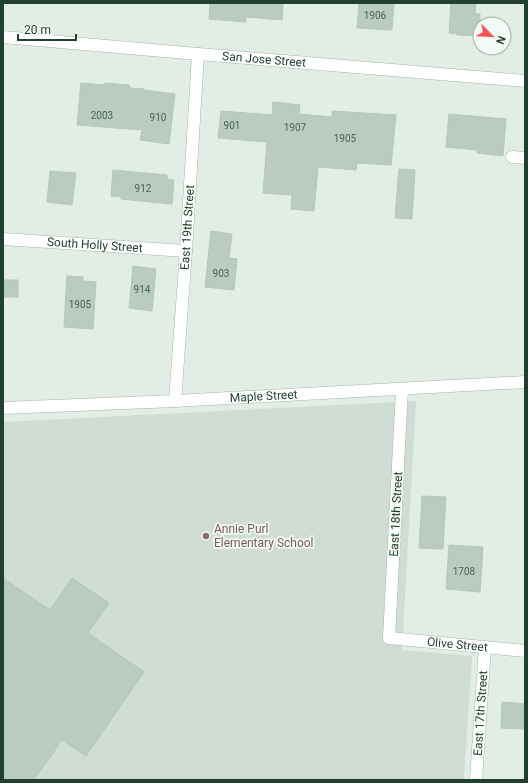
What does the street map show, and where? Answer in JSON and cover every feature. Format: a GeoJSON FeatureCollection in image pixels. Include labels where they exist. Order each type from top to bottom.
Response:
{"type":"FeatureCollection","features":[{"type":"Feature","properties":{"kind":"street","name":"San Jose Street"},"geometry":{"type":"LineString","coordinates":[[3,37],[525,81]]}},
{"type":"Feature","properties":{"kind":"street","name":"East 19th Street"},"geometry":{"type":"LineString","coordinates":[[175,401],[198,54]]}},
{"type":"Feature","properties":{"kind":"street"},"geometry":{"type":"LineString","coordinates":[[512,156],[525,158]]}},
{"type":"Feature","properties":{"kind":"street","name":"South Holly Street"},"geometry":{"type":"LineString","coordinates":[[3,239],[186,251]]}},
{"type":"Feature","properties":{"kind":"street","name":"Maple Street"},"geometry":{"type":"LineString","coordinates":[[3,408],[175,401],[525,382]]}},
{"type":"Feature","properties":{"kind":"street","name":"East 18th Street"},"geometry":{"type":"LineString","coordinates":[[389,638],[402,389]]}},
{"type":"Feature","properties":{"kind":"street","name":"Olive Street"},"geometry":{"type":"LineString","coordinates":[[389,638],[525,651]]}},
{"type":"Feature","properties":{"kind":"street","name":"East 17th Street"},"geometry":{"type":"LineString","coordinates":[[476,780],[485,647]]}},
{"type":"Feature","properties":{"kind":"shaded area","name":"Annie Purl Elementary School"},"geometry":{"type":"Polygon","coordinates":[[[416,401],[402,650],[472,656],[464,780],[3,780],[3,422],[416,401]]]}},
{"type":"Feature","properties":{"kind":"building"},"geometry":{"type":"Polygon","coordinates":[[[210,3],[283,3],[282,20],[246,17],[246,22],[209,19],[210,3]]]}},
{"type":"Feature","properties":{"kind":"building"},"geometry":{"type":"Polygon","coordinates":[[[359,3],[394,3],[392,30],[357,28],[359,3]]]}},
{"type":"Feature","properties":{"kind":"building"},"geometry":{"type":"Polygon","coordinates":[[[451,3],[476,3],[475,14],[480,14],[480,16],[472,16],[472,36],[449,33],[451,3]]]}},
{"type":"Feature","properties":{"kind":"building"},"geometry":{"type":"Polygon","coordinates":[[[81,83],[129,85],[130,88],[175,94],[169,144],[140,140],[142,130],[77,125],[81,83]]]}},
{"type":"Feature","properties":{"kind":"building"},"geometry":{"type":"Polygon","coordinates":[[[273,102],[300,105],[299,114],[332,117],[332,111],[396,115],[391,165],[357,163],[356,170],[318,167],[314,211],[291,209],[292,195],[263,193],[267,142],[218,138],[221,111],[272,115],[273,102]]]}},
{"type":"Feature","properties":{"kind":"building"},"geometry":{"type":"Polygon","coordinates":[[[449,114],[506,119],[503,156],[477,153],[477,150],[446,147],[449,114]]]}},
{"type":"Feature","properties":{"kind":"building"},"geometry":{"type":"Polygon","coordinates":[[[399,169],[415,170],[412,219],[395,218],[399,169]]]}},
{"type":"Feature","properties":{"kind":"building"},"geometry":{"type":"Polygon","coordinates":[[[113,170],[167,175],[167,179],[174,180],[172,204],[121,199],[121,197],[111,196],[113,170]]]}},
{"type":"Feature","properties":{"kind":"building"},"geometry":{"type":"Polygon","coordinates":[[[50,171],[76,173],[72,205],[47,202],[50,171]]]}},
{"type":"Feature","properties":{"kind":"building"},"geometry":{"type":"Polygon","coordinates":[[[211,231],[232,234],[229,258],[237,259],[234,290],[205,287],[211,231]]]}},
{"type":"Feature","properties":{"kind":"building"},"geometry":{"type":"Polygon","coordinates":[[[133,266],[156,269],[152,311],[129,308],[133,266]]]}},
{"type":"Feature","properties":{"kind":"building"},"geometry":{"type":"Polygon","coordinates":[[[67,276],[83,277],[83,281],[96,282],[93,329],[64,327],[67,276]]]}},
{"type":"Feature","properties":{"kind":"building"},"geometry":{"type":"Polygon","coordinates":[[[3,280],[18,280],[18,297],[3,297],[3,280]]]}},
{"type":"Feature","properties":{"kind":"building"},"geometry":{"type":"Polygon","coordinates":[[[422,496],[446,497],[443,549],[419,548],[422,496]]]}},
{"type":"Feature","properties":{"kind":"building"},"geometry":{"type":"Polygon","coordinates":[[[449,545],[483,547],[480,592],[446,589],[449,545]]]}},
{"type":"Feature","properties":{"kind":"building"},"geometry":{"type":"Polygon","coordinates":[[[3,578],[50,610],[72,578],[109,603],[88,633],[144,672],[86,756],[62,740],[34,780],[3,780],[3,578]]]}},
{"type":"Feature","properties":{"kind":"building"},"geometry":{"type":"Polygon","coordinates":[[[502,702],[525,704],[525,729],[501,728],[502,702]]]}},
{"type":"Feature","properties":{"kind":"place","name":"Annie Purl Elementary School"},"geometry":{"type":"Point","coordinates":[206,536]}}]}
